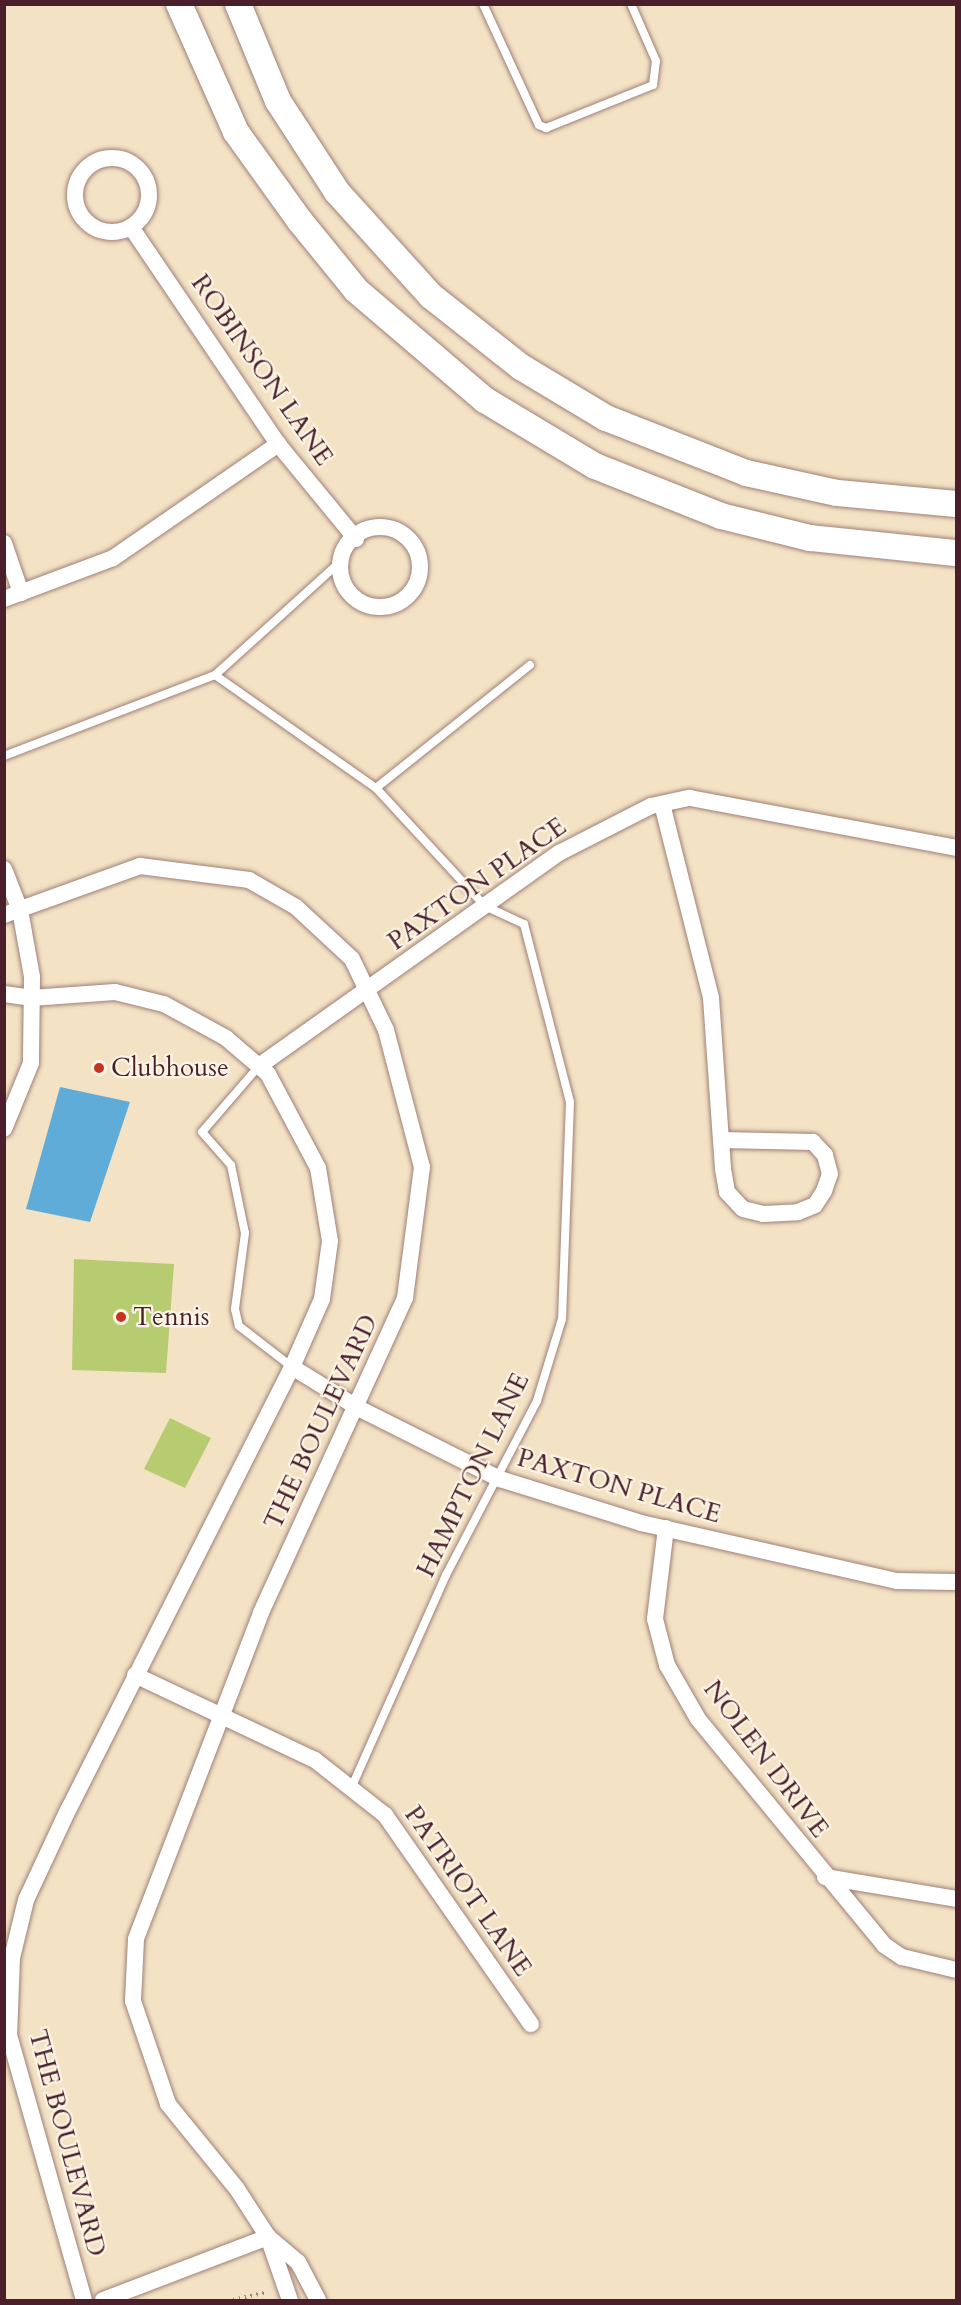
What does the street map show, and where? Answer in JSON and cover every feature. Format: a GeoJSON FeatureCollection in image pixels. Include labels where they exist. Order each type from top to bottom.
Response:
{"type":"FeatureCollection","features":[{"type":"Feature","properties":{"kind":"main road"},"geometry":{"type":"LineString","coordinates":[[179,4],[236,132],[300,221],[356,290],[485,400],[595,466],[721,516],[810,538],[957,553]]}},
{"type":"Feature","properties":{"kind":"main road"},"geometry":{"type":"LineString","coordinates":[[238,4],[278,101],[336,192],[431,296],[520,367],[606,418],[746,473],[837,494],[957,504]]}},
{"type":"Feature","properties":{"kind":"street"},"geometry":{"type":"LineString","coordinates":[[122,159],[142,173],[149,197],[131,228],[95,228],[77,211],[75,187],[87,166],[122,159]]}},
{"type":"Feature","properties":{"kind":"street","name":"ROBINSON LANE"},"geometry":{"type":"LineString","coordinates":[[131,228],[278,444],[356,539]]}},
{"type":"Feature","properties":{"kind":"street"},"geometry":{"type":"LineString","coordinates":[[4,599],[112,558],[278,444]]}},
{"type":"Feature","properties":{"kind":"street"},"geometry":{"type":"LineString","coordinates":[[386,525],[410,536],[421,551],[421,563],[409,589],[391,604],[364,607],[345,591],[340,562],[356,539],[386,525]]}},
{"type":"Feature","properties":{"kind":"street"},"geometry":{"type":"LineString","coordinates":[[4,543],[21,593]]}},
{"type":"Feature","properties":{"kind":"street","name":"PAXTON PLACE"},"geometry":{"type":"LineString","coordinates":[[259,1066],[368,992],[559,853],[662,804],[690,798],[957,848]]}},
{"type":"Feature","properties":{"kind":"street"},"geometry":{"type":"LineString","coordinates":[[662,804],[711,998],[721,1140],[727,1192],[743,1209],[798,1212],[815,1205],[825,1191],[830,1174],[825,1155],[813,1142],[721,1140]]}},
{"type":"Feature","properties":{"kind":"street","name":"THE BOULEVARD"},"geometry":{"type":"LineString","coordinates":[[12,913],[140,866],[249,880],[296,908],[352,959],[386,1030],[422,1167],[405,1298],[358,1408],[261,1613],[136,1939],[134,2001],[168,2104],[237,2189],[268,2237],[290,2301]]}},
{"type":"Feature","properties":{"kind":"street"},"geometry":{"type":"LineString","coordinates":[[4,868],[31,998],[31,1063],[4,1129]]}},
{"type":"Feature","properties":{"kind":"street","name":"THE BOULEVARD"},"geometry":{"type":"LineString","coordinates":[[4,994],[31,998],[115,992],[164,1004],[226,1038],[259,1066],[318,1168],[330,1241],[322,1299],[292,1367],[135,1675],[26,1900],[12,1958],[7,2035],[84,2301]]}},
{"type":"Feature","properties":{"kind":"street","name":"PAXTON PLACE"},"geometry":{"type":"LineString","coordinates":[[292,1367],[358,1408],[500,1479],[666,1528],[897,1581],[957,1582]]}},
{"type":"Feature","properties":{"kind":"street","name":"NOLEN DRIVE"},"geometry":{"type":"LineString","coordinates":[[666,1528],[656,1619],[667,1665],[698,1719],[825,1877],[884,1945],[902,1957],[957,1970]]}},
{"type":"Feature","properties":{"kind":"street","name":"PATRIOT LANE"},"geometry":{"type":"LineString","coordinates":[[135,1675],[315,1760],[385,1815],[531,2025]]}},
{"type":"Feature","properties":{"kind":"street","name":"NOLEN DRIVE"},"geometry":{"type":"LineString","coordinates":[[825,1877],[957,1899]]}},
{"type":"Feature","properties":{"kind":"street"},"geometry":{"type":"LineString","coordinates":[[103,2301],[268,2237]]}},
{"type":"Feature","properties":{"kind":"street","name":"THE BOULEVARD"},"geometry":{"type":"LineString","coordinates":[[268,2237],[298,2262],[318,2301]]}},
{"type":"Feature","properties":{"kind":"lane"},"geometry":{"type":"LineString","coordinates":[[483,4],[539,125],[546,128],[653,85],[656,61],[631,4]]}},
{"type":"Feature","properties":{"kind":"lane"},"geometry":{"type":"LineString","coordinates":[[4,756],[215,675],[340,562]]}},
{"type":"Feature","properties":{"kind":"lane"},"geometry":{"type":"LineString","coordinates":[[376,788],[530,665]]}},
{"type":"Feature","properties":{"kind":"lane","name":"HAMPTON LANE"},"geometry":{"type":"LineString","coordinates":[[215,675],[376,788],[485,906],[524,924],[570,1102],[562,1318],[537,1401],[500,1479],[446,1575],[351,1788]]}},
{"type":"Feature","properties":{"kind":"lane"},"geometry":{"type":"LineString","coordinates":[[259,1066],[202,1132],[231,1166],[245,1233],[235,1309],[239,1326],[292,1367]]}},
{"type":"Feature","properties":{"kind":"path"},"geometry":{"type":"LineString","coordinates":[[233,2301],[265,2289],[271,2301]]}},
{"type":"Feature","properties":{"kind":"green space","name":"Tennis"},"geometry":{"type":"Polygon","coordinates":[[[74,1259],[174,1264],[166,1373],[72,1370],[74,1259]]]}},
{"type":"Feature","properties":{"kind":"green space"},"geometry":{"type":"Polygon","coordinates":[[[170,1418],[211,1438],[185,1488],[144,1469],[170,1418]]]}},
{"type":"Feature","properties":{"kind":"water"},"geometry":{"type":"Polygon","coordinates":[[[60,1087],[130,1102],[90,1222],[26,1209],[60,1087]]]}},
{"type":"Feature","properties":{"kind":"place","name":"Clubhouse"},"geometry":{"type":"Point","coordinates":[99,1068]}},
{"type":"Feature","properties":{"kind":"place","name":"Tennis"},"geometry":{"type":"Point","coordinates":[121,1317]}}]}
